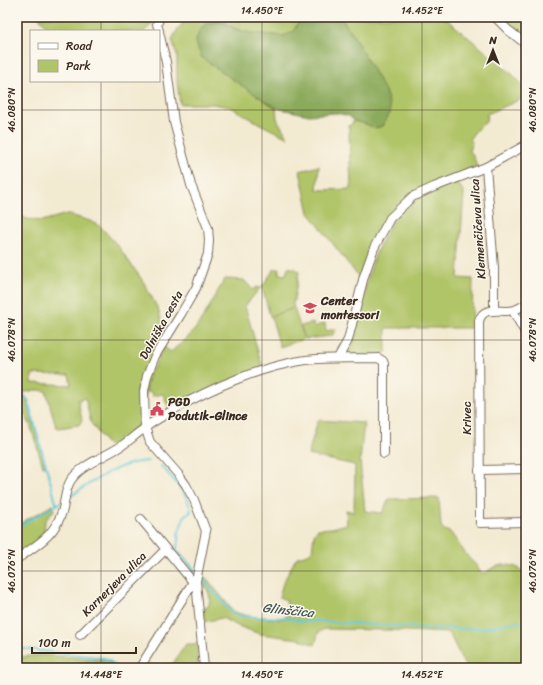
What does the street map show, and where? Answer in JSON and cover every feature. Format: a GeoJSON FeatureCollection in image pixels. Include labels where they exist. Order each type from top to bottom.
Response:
{"type":"FeatureCollection","features":[{"type":"Feature","properties":{"kind":"street","name":"Dolniška cesta"},"geometry":{"type":"LineString","coordinates":[[158,30],[157,24],[160,17]]}},
{"type":"Feature","properties":{"kind":"street"},"geometry":{"type":"LineString","coordinates":[[495,17],[508,30],[526,44]]}},
{"type":"Feature","properties":{"kind":"street","name":"Dolniška cesta"},"geometry":{"type":"LineString","coordinates":[[160,36],[166,62],[174,122],[191,185],[208,228],[209,240],[208,254],[196,288],[182,314],[155,356],[147,376],[144,391],[145,428],[150,442],[186,485],[194,500],[206,531],[196,577],[204,668]]}},
{"type":"Feature","properties":{"kind":"street","name":"Klemenčičeva ulica"},"geometry":{"type":"LineString","coordinates":[[494,311],[494,268],[486,167],[526,145]]}},
{"type":"Feature","properties":{"kind":"street"},"geometry":{"type":"LineString","coordinates":[[338,358],[348,340],[364,276],[374,248],[390,218],[412,197],[486,167]]}},
{"type":"Feature","properties":{"kind":"street","name":"Krivec"},"geometry":{"type":"LineString","coordinates":[[526,305],[513,310],[485,312],[481,315],[479,321],[480,523],[526,522]]}},
{"type":"Feature","properties":{"kind":"street"},"geometry":{"type":"LineString","coordinates":[[513,310],[526,334]]}},
{"type":"Feature","properties":{"kind":"street"},"geometry":{"type":"LineString","coordinates":[[17,559],[42,542],[49,535],[60,518],[65,495],[71,480],[84,468],[107,455],[145,428],[198,397],[240,379],[288,364],[305,360],[338,358],[378,358],[383,361],[384,454]]}},
{"type":"Feature","properties":{"kind":"street"},"geometry":{"type":"LineString","coordinates":[[133,437],[150,442]]}},
{"type":"Feature","properties":{"kind":"street"},"geometry":{"type":"LineString","coordinates":[[479,470],[526,469]]}},
{"type":"Feature","properties":{"kind":"street"},"geometry":{"type":"LineString","coordinates":[[141,519],[165,550],[196,577],[142,664]]}},
{"type":"Feature","properties":{"kind":"street","name":"Karnerjeva ulica"},"geometry":{"type":"LineString","coordinates":[[80,635],[165,550]]}},
{"type":"Feature","properties":{"kind":"green space"},"geometry":{"type":"Polygon","coordinates":[[[39,17],[149,17],[152,24],[146,30],[49,30],[39,17]]]}},
{"type":"Feature","properties":{"kind":"green space"},"geometry":{"type":"Polygon","coordinates":[[[187,17],[300,17],[293,32],[288,35],[251,33],[226,23],[215,22],[206,24],[203,27],[196,41],[216,68],[276,108],[277,119],[288,138],[230,107],[213,104],[180,104],[177,82],[177,55],[172,40],[187,17]]]}},
{"type":"Feature","properties":{"kind":"green space"},"geometry":{"type":"Polygon","coordinates":[[[300,17],[340,17],[351,31],[385,91],[389,103],[390,113],[382,126],[375,128],[354,121],[349,116],[336,113],[309,115],[276,108],[202,58],[197,46],[196,41],[199,31],[205,24],[222,22],[237,30],[283,36],[293,32],[300,17]]]}},
{"type":"Feature","properties":{"kind":"green space"},"geometry":{"type":"Polygon","coordinates":[[[340,17],[444,17],[512,74],[526,88],[526,97],[487,114],[486,122],[477,129],[470,138],[472,145],[469,150],[473,155],[477,166],[406,198],[394,209],[382,225],[361,280],[309,213],[300,171],[319,166],[317,190],[351,189],[349,126],[354,121],[375,128],[382,126],[390,113],[385,91],[340,17]]]}},
{"type":"Feature","properties":{"kind":"green space"},"geometry":{"type":"Polygon","coordinates":[[[501,17],[526,17],[526,40],[523,37],[501,17]]]}},
{"type":"Feature","properties":{"kind":"green space"},"geometry":{"type":"Polygon","coordinates":[[[457,182],[464,192],[458,278],[473,279],[472,328],[386,328],[386,353],[353,356],[349,354],[348,352],[352,345],[360,307],[372,264],[380,243],[390,225],[402,209],[417,198],[457,182]]]}},
{"type":"Feature","properties":{"kind":"green space"},"geometry":{"type":"Polygon","coordinates":[[[17,214],[27,219],[42,221],[67,214],[90,221],[100,226],[118,246],[143,281],[158,309],[165,331],[151,362],[141,424],[130,437],[111,448],[91,423],[85,398],[78,400],[82,420],[79,425],[58,428],[56,427],[46,391],[36,390],[25,393],[17,385],[17,214]],[[32,374],[32,383],[71,385],[69,375],[32,374]]]}},
{"type":"Feature","properties":{"kind":"green space"},"geometry":{"type":"Polygon","coordinates":[[[288,267],[296,269],[299,272],[293,305],[304,339],[280,347],[271,316],[292,309],[270,316],[262,287],[274,269],[279,269],[279,274],[286,275],[288,267]]]}},
{"type":"Feature","properties":{"kind":"green space"},"geometry":{"type":"Polygon","coordinates":[[[225,279],[244,280],[253,290],[257,287],[260,288],[245,306],[263,369],[170,411],[163,394],[152,396],[151,392],[146,392],[149,376],[164,347],[171,352],[195,329],[205,315],[225,279]]]}},
{"type":"Feature","properties":{"kind":"green space"},"geometry":{"type":"Polygon","coordinates":[[[313,323],[314,327],[325,323],[326,331],[336,329],[332,336],[305,339],[301,326],[313,323]]]}},
{"type":"Feature","properties":{"kind":"green space"},"geometry":{"type":"Polygon","coordinates":[[[17,390],[27,401],[46,465],[43,466],[30,424],[17,403],[17,390]]]}},
{"type":"Feature","properties":{"kind":"green space"},"geometry":{"type":"Polygon","coordinates":[[[318,420],[364,423],[360,461],[365,511],[382,513],[389,499],[439,498],[441,526],[443,529],[451,533],[480,572],[485,573],[497,566],[511,565],[519,568],[526,574],[526,668],[466,668],[449,633],[325,629],[318,633],[315,645],[299,639],[260,634],[222,618],[203,622],[204,608],[208,607],[210,598],[208,591],[199,578],[201,574],[208,580],[233,611],[254,617],[285,618],[288,612],[286,600],[279,597],[283,583],[295,560],[297,557],[308,554],[312,551],[314,534],[318,529],[332,528],[347,524],[346,510],[354,512],[355,465],[308,455],[318,420]]]}},
{"type":"Feature","properties":{"kind":"green space"},"geometry":{"type":"Polygon","coordinates":[[[53,505],[54,510],[45,521],[44,534],[39,541],[17,557],[17,525],[53,505]]]}},
{"type":"Feature","properties":{"kind":"green space"},"geometry":{"type":"Polygon","coordinates":[[[186,644],[197,644],[198,668],[170,668],[186,644]]]}},
{"type":"Feature","properties":{"kind":"green space"},"geometry":{"type":"Polygon","coordinates":[[[43,655],[107,660],[116,668],[17,668],[17,657],[43,655]]]}},
{"type":"Feature","properties":{"kind":"waterway","name":"Glinščica"},"geometry":{"type":"LineString","coordinates":[[17,388],[28,400],[56,503],[61,503]]}},
{"type":"Feature","properties":{"kind":"waterway","name":"Glinščica"},"geometry":{"type":"LineString","coordinates":[[68,498],[116,469],[137,462],[148,461]]}},
{"type":"Feature","properties":{"kind":"waterway","name":"Glinščica"},"geometry":{"type":"LineString","coordinates":[[161,466],[180,487],[190,505],[191,512],[185,515],[178,534],[179,541],[176,550],[196,571]]}},
{"type":"Feature","properties":{"kind":"waterway"},"geometry":{"type":"LineString","coordinates":[[17,527],[58,504]]}},
{"type":"Feature","properties":{"kind":"waterway","name":"Glinščica"},"geometry":{"type":"LineString","coordinates":[[200,576],[232,613],[240,616],[283,617],[308,622],[316,621],[427,628],[464,629],[483,628],[515,622],[526,624]]}},
{"type":"Feature","properties":{"kind":"waterway"},"geometry":{"type":"LineString","coordinates":[[17,648],[104,658],[118,668]]}},
{"type":"Feature","properties":{"kind":"place","name":"Center montessori"},"geometry":{"type":"Point","coordinates":[310,308]}},
{"type":"Feature","properties":{"kind":"place","name":"PGD Podutik-Glince"},"geometry":{"type":"Point","coordinates":[157,409]}}]}
